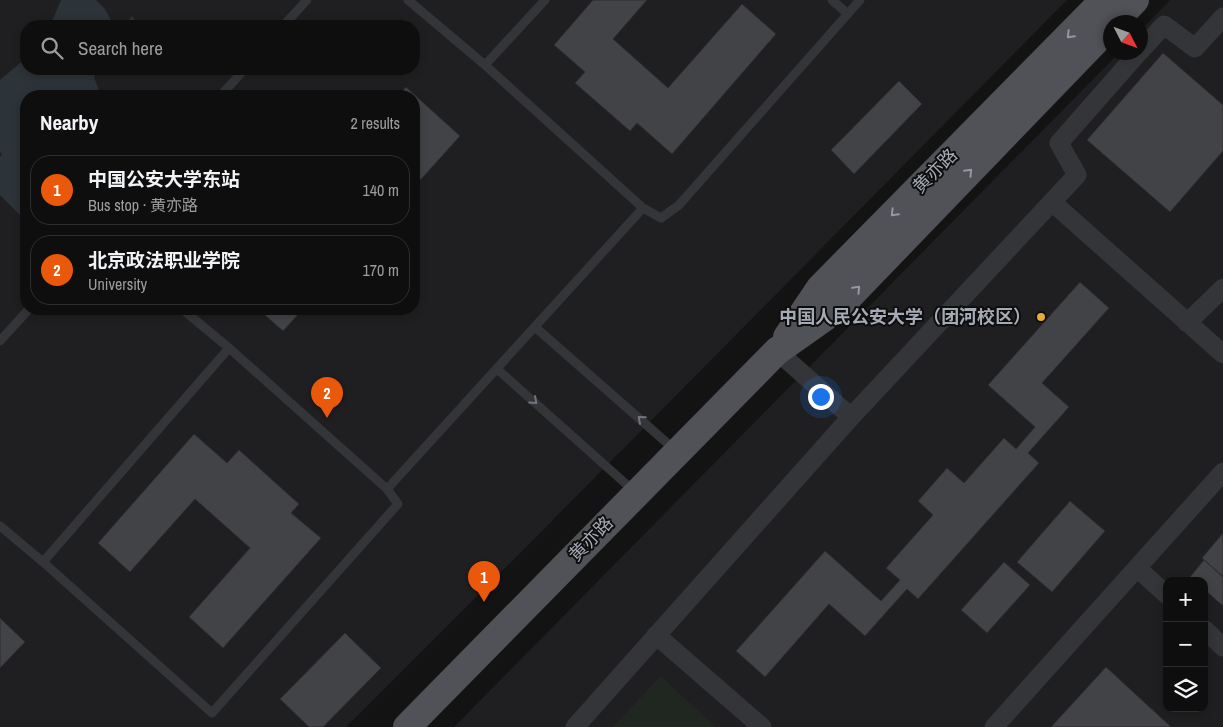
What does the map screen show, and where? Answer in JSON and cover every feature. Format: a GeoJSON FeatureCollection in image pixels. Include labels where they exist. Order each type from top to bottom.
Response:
{"type":"FeatureCollection","features":[{"type":"Feature","properties":{"kind":"main road","name":"黄亦路"},"geometry":{"type":"LineString","coordinates":[[777,351],[820,288],[1104,0]]}},
{"type":"Feature","properties":{"kind":"main road"},"geometry":{"type":"LineString","coordinates":[[1121,15],[1135,0]]}},
{"type":"Feature","properties":{"kind":"main road","name":"黄亦路"},"geometry":{"type":"LineString","coordinates":[[407,727],[777,351],[838,308],[1103,33]]}},
{"type":"Feature","properties":{"kind":"street"},"geometry":{"type":"LineString","coordinates":[[1148,43],[1164,25],[1195,48],[1223,17]]}},
{"type":"Feature","properties":{"kind":"street"},"geometry":{"type":"LineString","coordinates":[[575,727],[852,417],[1077,176],[1059,143],[1133,60]]}},
{"type":"Feature","properties":{"kind":"street"},"geometry":{"type":"LineString","coordinates":[[1052,202],[1223,354]]}},
{"type":"Feature","properties":{"kind":"street"},"geometry":{"type":"LineString","coordinates":[[1187,323],[1223,288]]}},
{"type":"Feature","properties":{"kind":"street"},"geometry":{"type":"LineString","coordinates":[[777,351],[852,417]]}},
{"type":"Feature","properties":{"kind":"street"},"geometry":{"type":"LineString","coordinates":[[994,727],[1223,472]]}},
{"type":"Feature","properties":{"kind":"street"},"geometry":{"type":"LineString","coordinates":[[1137,568],[1163,591]]}},
{"type":"Feature","properties":{"kind":"street"},"geometry":{"type":"LineString","coordinates":[[1208,633],[1223,646]]}},
{"type":"Feature","properties":{"kind":"street"},"geometry":{"type":"LineString","coordinates":[[656,635],[762,727]]}},
{"type":"Feature","properties":{"kind":"lane"},"geometry":{"type":"LineString","coordinates":[[289,20],[307,0]]}},
{"type":"Feature","properties":{"kind":"lane"},"geometry":{"type":"LineString","coordinates":[[408,0],[485,65],[643,208],[661,218],[679,205],[860,0]]}},
{"type":"Feature","properties":{"kind":"lane"},"geometry":{"type":"LineString","coordinates":[[485,65],[545,0]]}},
{"type":"Feature","properties":{"kind":"lane"},"geometry":{"type":"LineString","coordinates":[[832,0],[848,14]]}},
{"type":"Feature","properties":{"kind":"lane"},"geometry":{"type":"LineString","coordinates":[[226,90],[239,75]]}},
{"type":"Feature","properties":{"kind":"lane"},"geometry":{"type":"LineString","coordinates":[[387,489],[643,208]]}},
{"type":"Feature","properties":{"kind":"lane"},"geometry":{"type":"LineString","coordinates":[[0,341],[24,315]]}},
{"type":"Feature","properties":{"kind":"lane"},"geometry":{"type":"LineString","coordinates":[[0,526],[212,712],[398,504],[387,489],[189,315]]}},
{"type":"Feature","properties":{"kind":"lane"},"geometry":{"type":"LineString","coordinates":[[535,327],[678,451]]}},
{"type":"Feature","properties":{"kind":"lane"},"geometry":{"type":"LineString","coordinates":[[42,562],[229,348]]}},
{"type":"Feature","properties":{"kind":"lane"},"geometry":{"type":"LineString","coordinates":[[497,369],[636,493]]}},
{"type":"Feature","properties":{"kind":"shaded area"},"geometry":{"type":"Polygon","coordinates":[[[0,0],[1067,0],[545,528],[346,727],[0,727],[0,0]]]}},
{"type":"Feature","properties":{"kind":"shaded area"},"geometry":{"type":"Polygon","coordinates":[[[61,0],[96,0],[105,9],[111,20],[53,20],[61,0]]]}},
{"type":"Feature","properties":{"kind":"shaded area","name":"中国人民公安大学（团河校区）"},"geometry":{"type":"Polygon","coordinates":[[[1170,0],[1223,0],[1223,727],[454,727],[1112,60],[1148,60],[1148,23],[1170,0]]]}},
{"type":"Feature","properties":{"kind":"shaded area"},"geometry":{"type":"Polygon","coordinates":[[[20,63],[20,75],[95,75],[99,90],[20,90],[20,215],[0,195],[0,157],[2,154],[0,152],[0,80],[20,63]]]}},
{"type":"Feature","properties":{"kind":"shaded area"},"geometry":{"type":"Polygon","coordinates":[[[661,676],[715,727],[613,727],[661,676]]]}},
{"type":"Feature","properties":{"kind":"building"},"geometry":{"type":"Polygon","coordinates":[[[593,0],[647,0],[613,39],[668,88],[742,4],[776,34],[672,154],[637,123],[630,131],[575,83],[585,72],[554,45],[593,0]]]}},
{"type":"Feature","properties":{"kind":"building"},"geometry":{"type":"Polygon","coordinates":[[[1163,53],[1223,105],[1223,151],[1170,212],[1087,140],[1163,53]]]}},
{"type":"Feature","properties":{"kind":"building"},"geometry":{"type":"Polygon","coordinates":[[[899,81],[922,104],[854,174],[831,150],[899,81]]]}},
{"type":"Feature","properties":{"kind":"building"},"geometry":{"type":"Polygon","coordinates":[[[420,100],[460,136],[420,180],[420,100]]]}},
{"type":"Feature","properties":{"kind":"building"},"geometry":{"type":"Polygon","coordinates":[[[1080,282],[1109,308],[1042,383],[1069,407],[1028,453],[1039,463],[918,599],[907,589],[865,636],[829,604],[765,677],[736,651],[825,551],[881,601],[900,580],[886,568],[933,515],[918,501],[947,468],[964,483],[1004,438],[1016,449],[1035,427],[988,385],[1080,282]]]}},
{"type":"Feature","properties":{"kind":"building"},"geometry":{"type":"Polygon","coordinates":[[[265,315],[298,315],[283,331],[265,315]]]}},
{"type":"Feature","properties":{"kind":"building"},"geometry":{"type":"Polygon","coordinates":[[[194,434],[227,463],[239,450],[299,504],[291,513],[321,538],[223,648],[189,617],[250,548],[195,499],[130,572],[98,543],[194,434]]]}},
{"type":"Feature","properties":{"kind":"building"},"geometry":{"type":"Polygon","coordinates":[[[1070,501],[1105,531],[1052,592],[1017,562],[1070,501]]]}},
{"type":"Feature","properties":{"kind":"building"},"geometry":{"type":"Polygon","coordinates":[[[1223,533],[1223,577],[1202,558],[1223,533]]]}},
{"type":"Feature","properties":{"kind":"building"},"geometry":{"type":"Polygon","coordinates":[[[1204,560],[1223,576],[1223,606],[1208,593],[1208,577],[1190,577],[1204,560]]]}},
{"type":"Feature","properties":{"kind":"building"},"geometry":{"type":"Polygon","coordinates":[[[1004,562],[1030,585],[987,633],[961,610],[1004,562]]]}},
{"type":"Feature","properties":{"kind":"building"},"geometry":{"type":"Polygon","coordinates":[[[0,618],[25,642],[0,668],[0,618]]]}},
{"type":"Feature","properties":{"kind":"building"},"geometry":{"type":"Polygon","coordinates":[[[345,633],[381,668],[323,727],[309,727],[280,699],[345,633]]]}},
{"type":"Feature","properties":{"kind":"building"},"geometry":{"type":"Polygon","coordinates":[[[1106,667],[1170,726],[1051,727],[1106,667]]]}},
{"type":"Feature","properties":{"kind":"place","name":"中国人民公安大学（团河校区）"},"geometry":{"type":"Point","coordinates":[1041,317]}},
{"type":"Feature","properties":{"kind":"place","name":"北京政法职业学院"},"geometry":{"type":"Point","coordinates":[327,418]}},
{"type":"Feature","properties":{"kind":"place","name":"中国公安大学东站"},"geometry":{"type":"Point","coordinates":[484,602]}}]}
